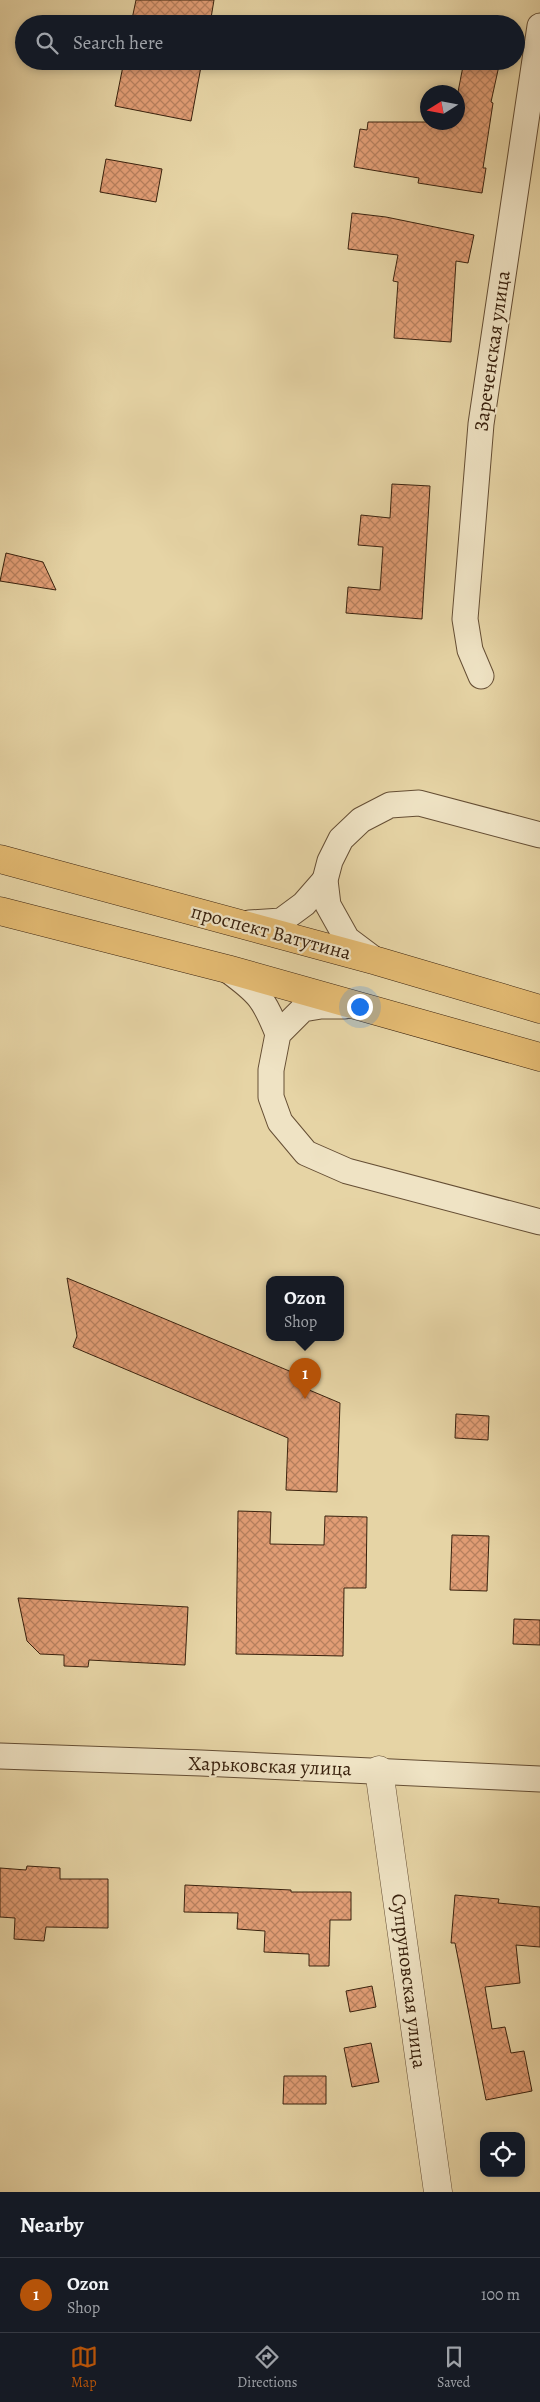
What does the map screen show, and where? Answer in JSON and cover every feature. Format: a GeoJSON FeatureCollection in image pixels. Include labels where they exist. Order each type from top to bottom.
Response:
{"type":"FeatureCollection","features":[{"type":"Feature","properties":{"kind":"main road","name":"проспект Ватутина"},"geometry":{"type":"LineString","coordinates":[[0,859],[377,961],[540,1009]]}},
{"type":"Feature","properties":{"kind":"main road"},"geometry":{"type":"LineString","coordinates":[[0,911],[227,969],[540,1057]]}},
{"type":"Feature","properties":{"kind":"street","name":"Зареченская улица"},"geometry":{"type":"LineString","coordinates":[[481,676],[470,650],[465,619],[481,424],[540,26]]}},
{"type":"Feature","properties":{"kind":"street"},"geometry":{"type":"LineString","coordinates":[[240,923],[281,921],[304,904],[324,880],[330,861],[341,839],[360,820],[390,805],[419,803],[540,835]]}},
{"type":"Feature","properties":{"kind":"street"},"geometry":{"type":"LineString","coordinates":[[324,880],[328,905],[347,939],[377,961]]}},
{"type":"Feature","properties":{"kind":"street"},"geometry":{"type":"LineString","coordinates":[[227,969],[256,990],[269,1011],[278,1034]]}},
{"type":"Feature","properties":{"kind":"street"},"geometry":{"type":"LineString","coordinates":[[358,1006],[321,1006],[303,1009],[278,1034],[270,1070],[272,1097],[280,1122],[306,1153],[347,1171],[540,1222]]}},
{"type":"Feature","properties":{"kind":"street","name":"Харьковская улица"},"geometry":{"type":"LineString","coordinates":[[0,1756],[379,1770],[540,1779]]}},
{"type":"Feature","properties":{"kind":"street","name":"Супруновская улица"},"geometry":{"type":"LineString","coordinates":[[379,1770],[438,2192]]}},
{"type":"Feature","properties":{"kind":"building"},"geometry":{"type":"Polygon","coordinates":[[[136,0],[214,0],[212,15],[133,15],[136,0]]]}},
{"type":"Feature","properties":{"kind":"building"},"geometry":{"type":"Polygon","coordinates":[[[122,70],[200,70],[191,121],[115,106],[122,70]]]}},
{"type":"Feature","properties":{"kind":"building"},"geometry":{"type":"Polygon","coordinates":[[[462,70],[498,70],[491,102],[493,103],[483,168],[486,168],[482,193],[418,183],[419,178],[354,167],[360,129],[367,130],[368,122],[420,122],[420,130],[465,130],[465,85],[459,85],[462,70]]]}},
{"type":"Feature","properties":{"kind":"building"},"geometry":{"type":"Polygon","coordinates":[[[106,159],[162,169],[156,202],[100,192],[106,159]]]}},
{"type":"Feature","properties":{"kind":"building"},"geometry":{"type":"Polygon","coordinates":[[[352,213],[386,217],[474,235],[468,263],[456,261],[451,342],[394,338],[398,282],[393,281],[398,255],[348,249],[352,213]]]}},
{"type":"Feature","properties":{"kind":"building"},"geometry":{"type":"Polygon","coordinates":[[[392,484],[430,486],[422,619],[346,613],[348,587],[380,590],[383,547],[358,545],[361,515],[390,518],[392,484]]]}},
{"type":"Feature","properties":{"kind":"building"},"geometry":{"type":"Polygon","coordinates":[[[6,553],[43,562],[56,590],[0,581],[6,553]]]}},
{"type":"Feature","properties":{"kind":"building"},"geometry":{"type":"Polygon","coordinates":[[[67,1278],[306,1378],[302,1387],[340,1403],[337,1492],[286,1490],[288,1438],[73,1347],[77,1336],[67,1278]]]}},
{"type":"Feature","properties":{"kind":"building"},"geometry":{"type":"Polygon","coordinates":[[[456,1414],[489,1416],[488,1440],[455,1438],[456,1414]]]}},
{"type":"Feature","properties":{"kind":"building"},"geometry":{"type":"Polygon","coordinates":[[[238,1511],[271,1512],[270,1544],[324,1545],[325,1516],[367,1517],[366,1588],[344,1588],[343,1656],[236,1654],[238,1511]]]}},
{"type":"Feature","properties":{"kind":"building"},"geometry":{"type":"Polygon","coordinates":[[[452,1535],[489,1536],[487,1591],[450,1590],[452,1535]]]}},
{"type":"Feature","properties":{"kind":"building"},"geometry":{"type":"Polygon","coordinates":[[[18,1598],[188,1607],[185,1665],[89,1660],[88,1667],[64,1666],[64,1655],[40,1654],[27,1641],[18,1598]]]}},
{"type":"Feature","properties":{"kind":"building"},"geometry":{"type":"Polygon","coordinates":[[[514,1619],[540,1620],[540,1645],[513,1644],[514,1619]]]}},
{"type":"Feature","properties":{"kind":"building"},"geometry":{"type":"Polygon","coordinates":[[[27,1866],[60,1868],[60,1879],[108,1879],[108,1928],[46,1927],[44,1941],[14,1939],[15,1918],[0,1917],[0,1868],[26,1870],[27,1866]]]}},
{"type":"Feature","properties":{"kind":"building"},"geometry":{"type":"Polygon","coordinates":[[[185,1885],[291,1890],[291,1892],[351,1892],[351,1920],[330,1920],[329,1966],[309,1966],[309,1954],[264,1952],[265,1931],[237,1929],[238,1913],[184,1912],[185,1885]]]}},
{"type":"Feature","properties":{"kind":"building"},"geometry":{"type":"Polygon","coordinates":[[[455,1895],[499,1899],[498,1903],[540,1907],[540,1947],[516,1945],[520,1983],[485,1987],[492,2029],[505,2027],[511,2053],[524,2051],[532,2091],[486,2100],[455,1943],[451,1943],[455,1895]]]}},
{"type":"Feature","properties":{"kind":"building"},"geometry":{"type":"Polygon","coordinates":[[[372,1986],[376,2007],[350,2012],[346,1991],[372,1986]]]}},
{"type":"Feature","properties":{"kind":"building"},"geometry":{"type":"Polygon","coordinates":[[[371,2043],[379,2082],[352,2087],[344,2048],[371,2043]]]}},
{"type":"Feature","properties":{"kind":"building"},"geometry":{"type":"Polygon","coordinates":[[[284,2076],[326,2076],[326,2104],[283,2104],[284,2076]]]}},
{"type":"Feature","properties":{"kind":"place","name":"Ozon"},"geometry":{"type":"Point","coordinates":[305,1399]}}]}
